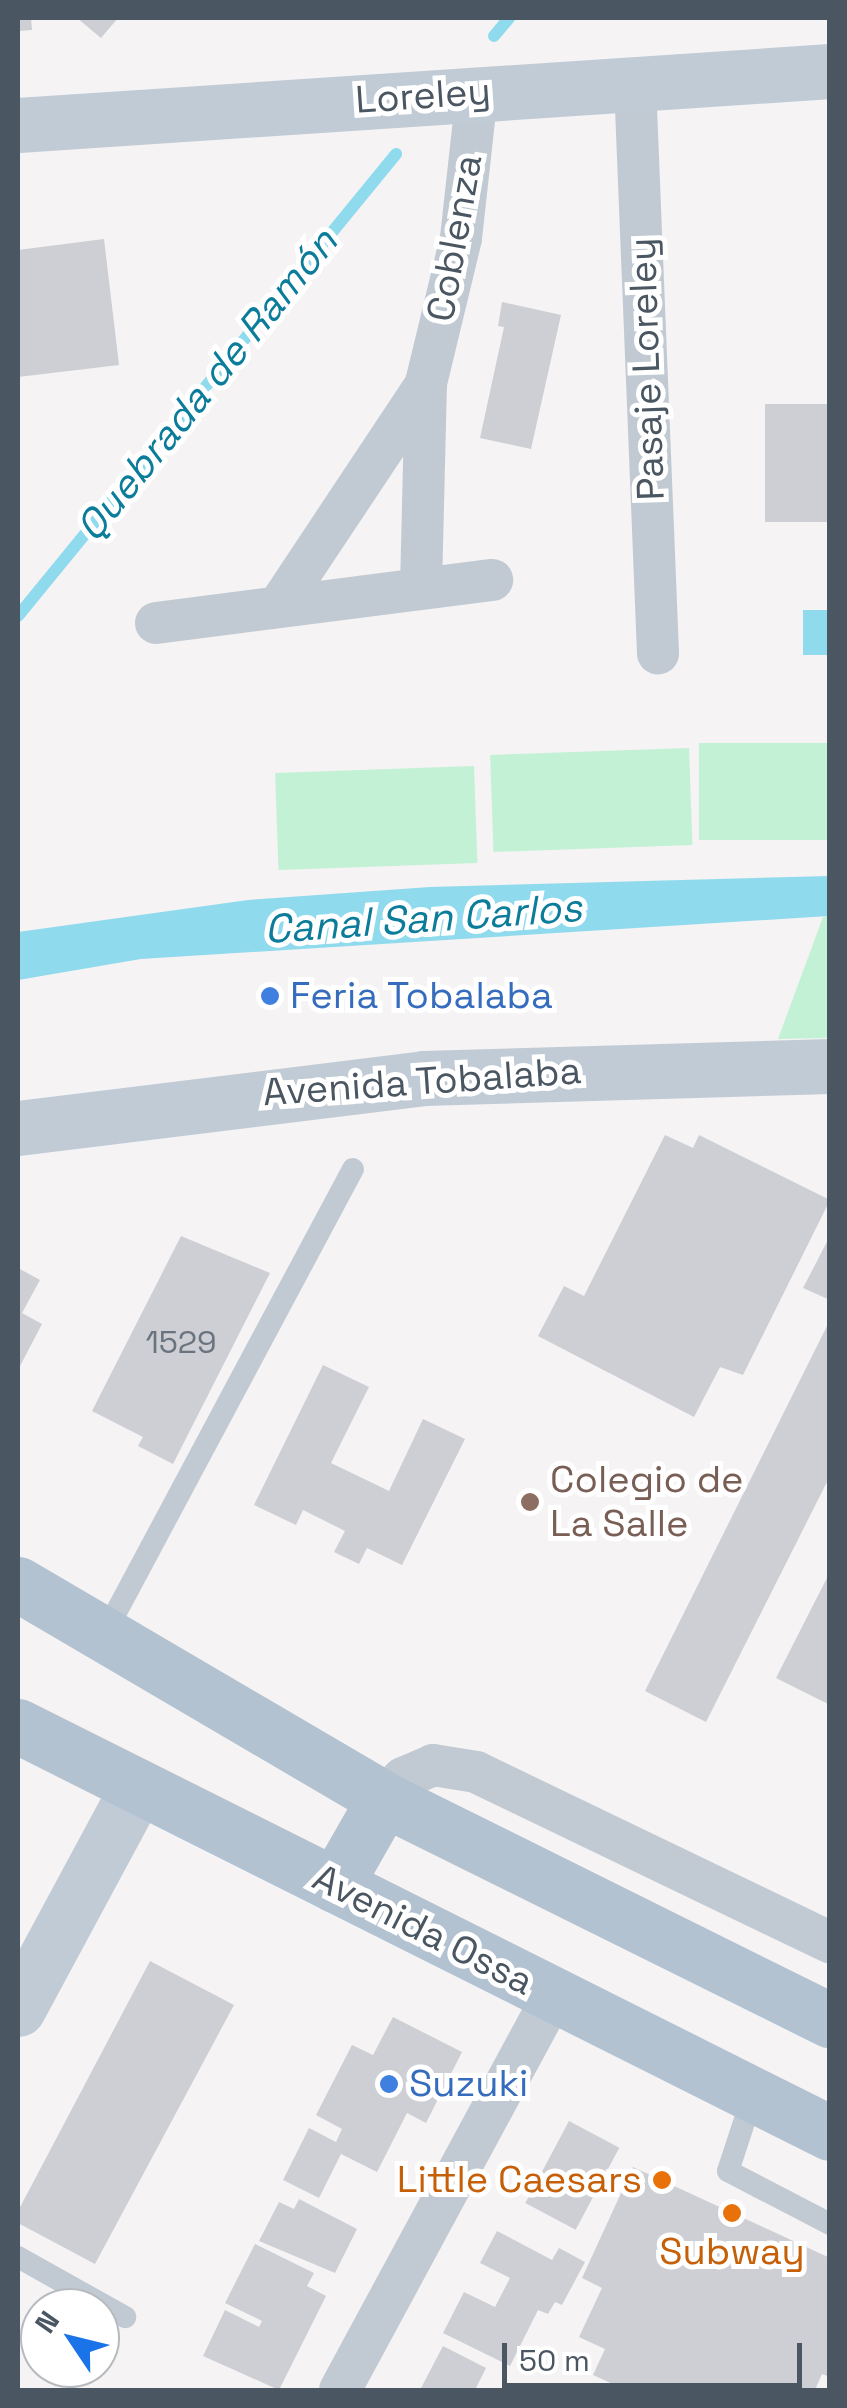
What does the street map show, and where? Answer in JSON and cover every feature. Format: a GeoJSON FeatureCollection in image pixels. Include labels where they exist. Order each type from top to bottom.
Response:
{"type":"FeatureCollection","features":[{"type":"Feature","properties":{"kind":"main road","name":"Loreley"},"geometry":{"type":"LineString","coordinates":[[18,124],[830,72]]}},
{"type":"Feature","properties":{"kind":"main road","name":"Avenida Tobalaba"},"geometry":{"type":"LineString","coordinates":[[18,1128],[264,1093],[423,1078],[830,1066]]}},
{"type":"Feature","properties":{"kind":"main road"},"geometry":{"type":"LineString","coordinates":[[18,1584],[384,1799],[830,2020]]}},
{"type":"Feature","properties":{"kind":"main road","name":"Avenida Ossa"},"geometry":{"type":"LineString","coordinates":[[18,1726],[830,2133]]}},
{"type":"Feature","properties":{"kind":"main road"},"geometry":{"type":"LineString","coordinates":[[18,2008],[138,1786]]}},
{"type":"Feature","properties":{"kind":"main road"},"geometry":{"type":"LineString","coordinates":[[335,1885],[384,1799]]}},
{"type":"Feature","properties":{"kind":"street","name":"Pasaje Loreley"},"geometry":{"type":"LineString","coordinates":[[635,83],[658,654]]}},
{"type":"Feature","properties":{"kind":"street","name":"Coblenza"},"geometry":{"type":"LineString","coordinates":[[422,587],[426,383],[461,238],[472,92]]}},
{"type":"Feature","properties":{"kind":"street","name":"Coblenza"},"geometry":{"type":"LineString","coordinates":[[280,604],[426,383]]}},
{"type":"Feature","properties":{"kind":"street"},"geometry":{"type":"LineString","coordinates":[[156,623],[280,604],[492,580]]}},
{"type":"Feature","properties":{"kind":"street"},"geometry":{"type":"LineString","coordinates":[[384,1799],[403,1778],[433,1765],[476,1772],[830,1942]]}},
{"type":"Feature","properties":{"kind":"street"},"geometry":{"type":"LineString","coordinates":[[340,2390],[553,1996]]}},
{"type":"Feature","properties":{"kind":"lane"},"geometry":{"type":"LineString","coordinates":[[105,1634],[353,1169]]}},
{"type":"Feature","properties":{"kind":"lane"},"geometry":{"type":"LineString","coordinates":[[753,2095],[728,2171],[830,2224]]}},
{"type":"Feature","properties":{"kind":"lane"},"geometry":{"type":"LineString","coordinates":[[18,2257],[125,2317]]}},
{"type":"Feature","properties":{"kind":"green space"},"geometry":{"type":"Polygon","coordinates":[[[699,743],[829,743],[829,840],[699,840],[699,743]]]}},
{"type":"Feature","properties":{"kind":"green space"},"geometry":{"type":"Polygon","coordinates":[[[689,748],[692,845],[494,852],[490,755],[689,748]]]}},
{"type":"Feature","properties":{"kind":"green space"},"geometry":{"type":"Polygon","coordinates":[[[474,766],[477,863],[279,870],[275,773],[474,766]]]}},
{"type":"Feature","properties":{"kind":"green space"},"geometry":{"type":"Polygon","coordinates":[[[829,916],[829,1038],[778,1039],[823,917],[829,916]]]}},
{"type":"Feature","properties":{"kind":"water"},"geometry":{"type":"Polygon","coordinates":[[[803,610],[829,610],[829,655],[803,655],[803,610]]]}},
{"type":"Feature","properties":{"kind":"water","name":"Canal San Carlos"},"geometry":{"type":"Polygon","coordinates":[[[829,876],[829,916],[141,959],[18,980],[18,932],[248,900],[430,887],[829,876]]]}},
{"type":"Feature","properties":{"kind":"building"},"geometry":{"type":"Polygon","coordinates":[[[18,18],[31,18],[32,30],[18,31],[18,18]]]}},
{"type":"Feature","properties":{"kind":"building"},"geometry":{"type":"Polygon","coordinates":[[[77,18],[118,18],[101,38],[77,18]]]}},
{"type":"Feature","properties":{"kind":"building"},"geometry":{"type":"Polygon","coordinates":[[[104,239],[119,365],[18,377],[18,250],[104,239]]]}},
{"type":"Feature","properties":{"kind":"building"},"geometry":{"type":"Polygon","coordinates":[[[502,302],[561,315],[531,449],[480,438],[504,327],[498,326],[502,302]]]}},
{"type":"Feature","properties":{"kind":"building"},"geometry":{"type":"Polygon","coordinates":[[[765,404],[830,404],[830,522],[765,522],[765,404]]]}},
{"type":"Feature","properties":{"kind":"building"},"geometry":{"type":"Polygon","coordinates":[[[665,1135],[693,1148],[699,1135],[830,1200],[743,1375],[720,1367],[694,1417],[538,1336],[564,1286],[584,1296],[665,1135]]]}},
{"type":"Feature","properties":{"kind":"building"},"geometry":{"type":"Polygon","coordinates":[[[181,1236],[270,1273],[173,1464],[138,1446],[143,1437],[92,1411],[181,1236]]]}},
{"type":"Feature","properties":{"kind":"building"},"geometry":{"type":"Polygon","coordinates":[[[830,1236],[830,1300],[803,1288],[830,1236]]]}},
{"type":"Feature","properties":{"kind":"building"},"geometry":{"type":"Polygon","coordinates":[[[18,1268],[40,1280],[22,1313],[42,1324],[18,1370],[18,1268]]]}},
{"type":"Feature","properties":{"kind":"building"},"geometry":{"type":"Polygon","coordinates":[[[830,1320],[830,1476],[706,1722],[645,1691],[830,1320]]]}},
{"type":"Feature","properties":{"kind":"building"},"geometry":{"type":"Polygon","coordinates":[[[323,1365],[369,1387],[331,1463],[389,1491],[423,1419],[465,1439],[402,1565],[367,1548],[359,1564],[334,1552],[345,1531],[303,1510],[296,1525],[254,1505],[323,1365]]]}},
{"type":"Feature","properties":{"kind":"building"},"geometry":{"type":"Polygon","coordinates":[[[830,1572],[830,1705],[776,1678],[830,1572]]]}},
{"type":"Feature","properties":{"kind":"building"},"geometry":{"type":"Polygon","coordinates":[[[150,1961],[234,2005],[95,2264],[18,2223],[18,2211],[150,1961]]]}},
{"type":"Feature","properties":{"kind":"building","name":"Suzuki"},"geometry":{"type":"Polygon","coordinates":[[[393,2017],[462,2052],[426,2123],[407,2113],[377,2172],[341,2154],[319,2198],[283,2180],[309,2128],[336,2142],[342,2129],[316,2115],[352,2045],[373,2055],[393,2017]]]}},
{"type":"Feature","properties":{"kind":"building"},"geometry":{"type":"Polygon","coordinates":[[[569,2121],[619,2148],[576,2230],[525,2203],[569,2121]]]}},
{"type":"Feature","properties":{"kind":"building"},"geometry":{"type":"Polygon","coordinates":[[[633,2167],[830,2258],[830,2377],[822,2374],[815,2390],[626,2390],[593,2375],[605,2349],[579,2337],[602,2288],[582,2278],[633,2167]]]}},
{"type":"Feature","properties":{"kind":"building"},"geometry":{"type":"Polygon","coordinates":[[[299,2199],[357,2229],[335,2273],[259,2241],[279,2202],[294,2209],[299,2199]]]}},
{"type":"Feature","properties":{"kind":"building"},"geometry":{"type":"Polygon","coordinates":[[[497,2231],[552,2260],[559,2248],[585,2262],[562,2305],[555,2302],[548,2314],[538,2310],[510,2366],[443,2333],[464,2292],[495,2307],[510,2278],[480,2263],[497,2231]]]}},
{"type":"Feature","properties":{"kind":"building"},"geometry":{"type":"Polygon","coordinates":[[[255,2244],[314,2273],[307,2286],[326,2296],[279,2390],[203,2356],[225,2310],[259,2327],[262,2321],[225,2303],[255,2244]]]}},
{"type":"Feature","properties":{"kind":"building"},"geometry":{"type":"Polygon","coordinates":[[[443,2346],[486,2368],[475,2390],[420,2390],[443,2346]]]}},
{"type":"Feature","properties":{"kind":"waterway","name":"Quebrada de Ramón"},"geometry":{"type":"LineString","coordinates":[[494,36],[509,18]]}},
{"type":"Feature","properties":{"kind":"waterway","name":"Quebrada de Ramón"},"geometry":{"type":"LineString","coordinates":[[18,616],[396,154]]}},
{"type":"Feature","properties":{"kind":"place","name":"Feria Tobalaba"},"geometry":{"type":"Point","coordinates":[270,996]}},
{"type":"Feature","properties":{"kind":"place","name":"Colegio de La Salle"},"geometry":{"type":"Point","coordinates":[530,1502]}},
{"type":"Feature","properties":{"kind":"place","name":"Suzuki"},"geometry":{"type":"Point","coordinates":[389,2084]}},
{"type":"Feature","properties":{"kind":"place","name":"Little Caesars"},"geometry":{"type":"Point","coordinates":[662,2180]}},
{"type":"Feature","properties":{"kind":"place","name":"Subway"},"geometry":{"type":"Point","coordinates":[732,2213]}}]}
